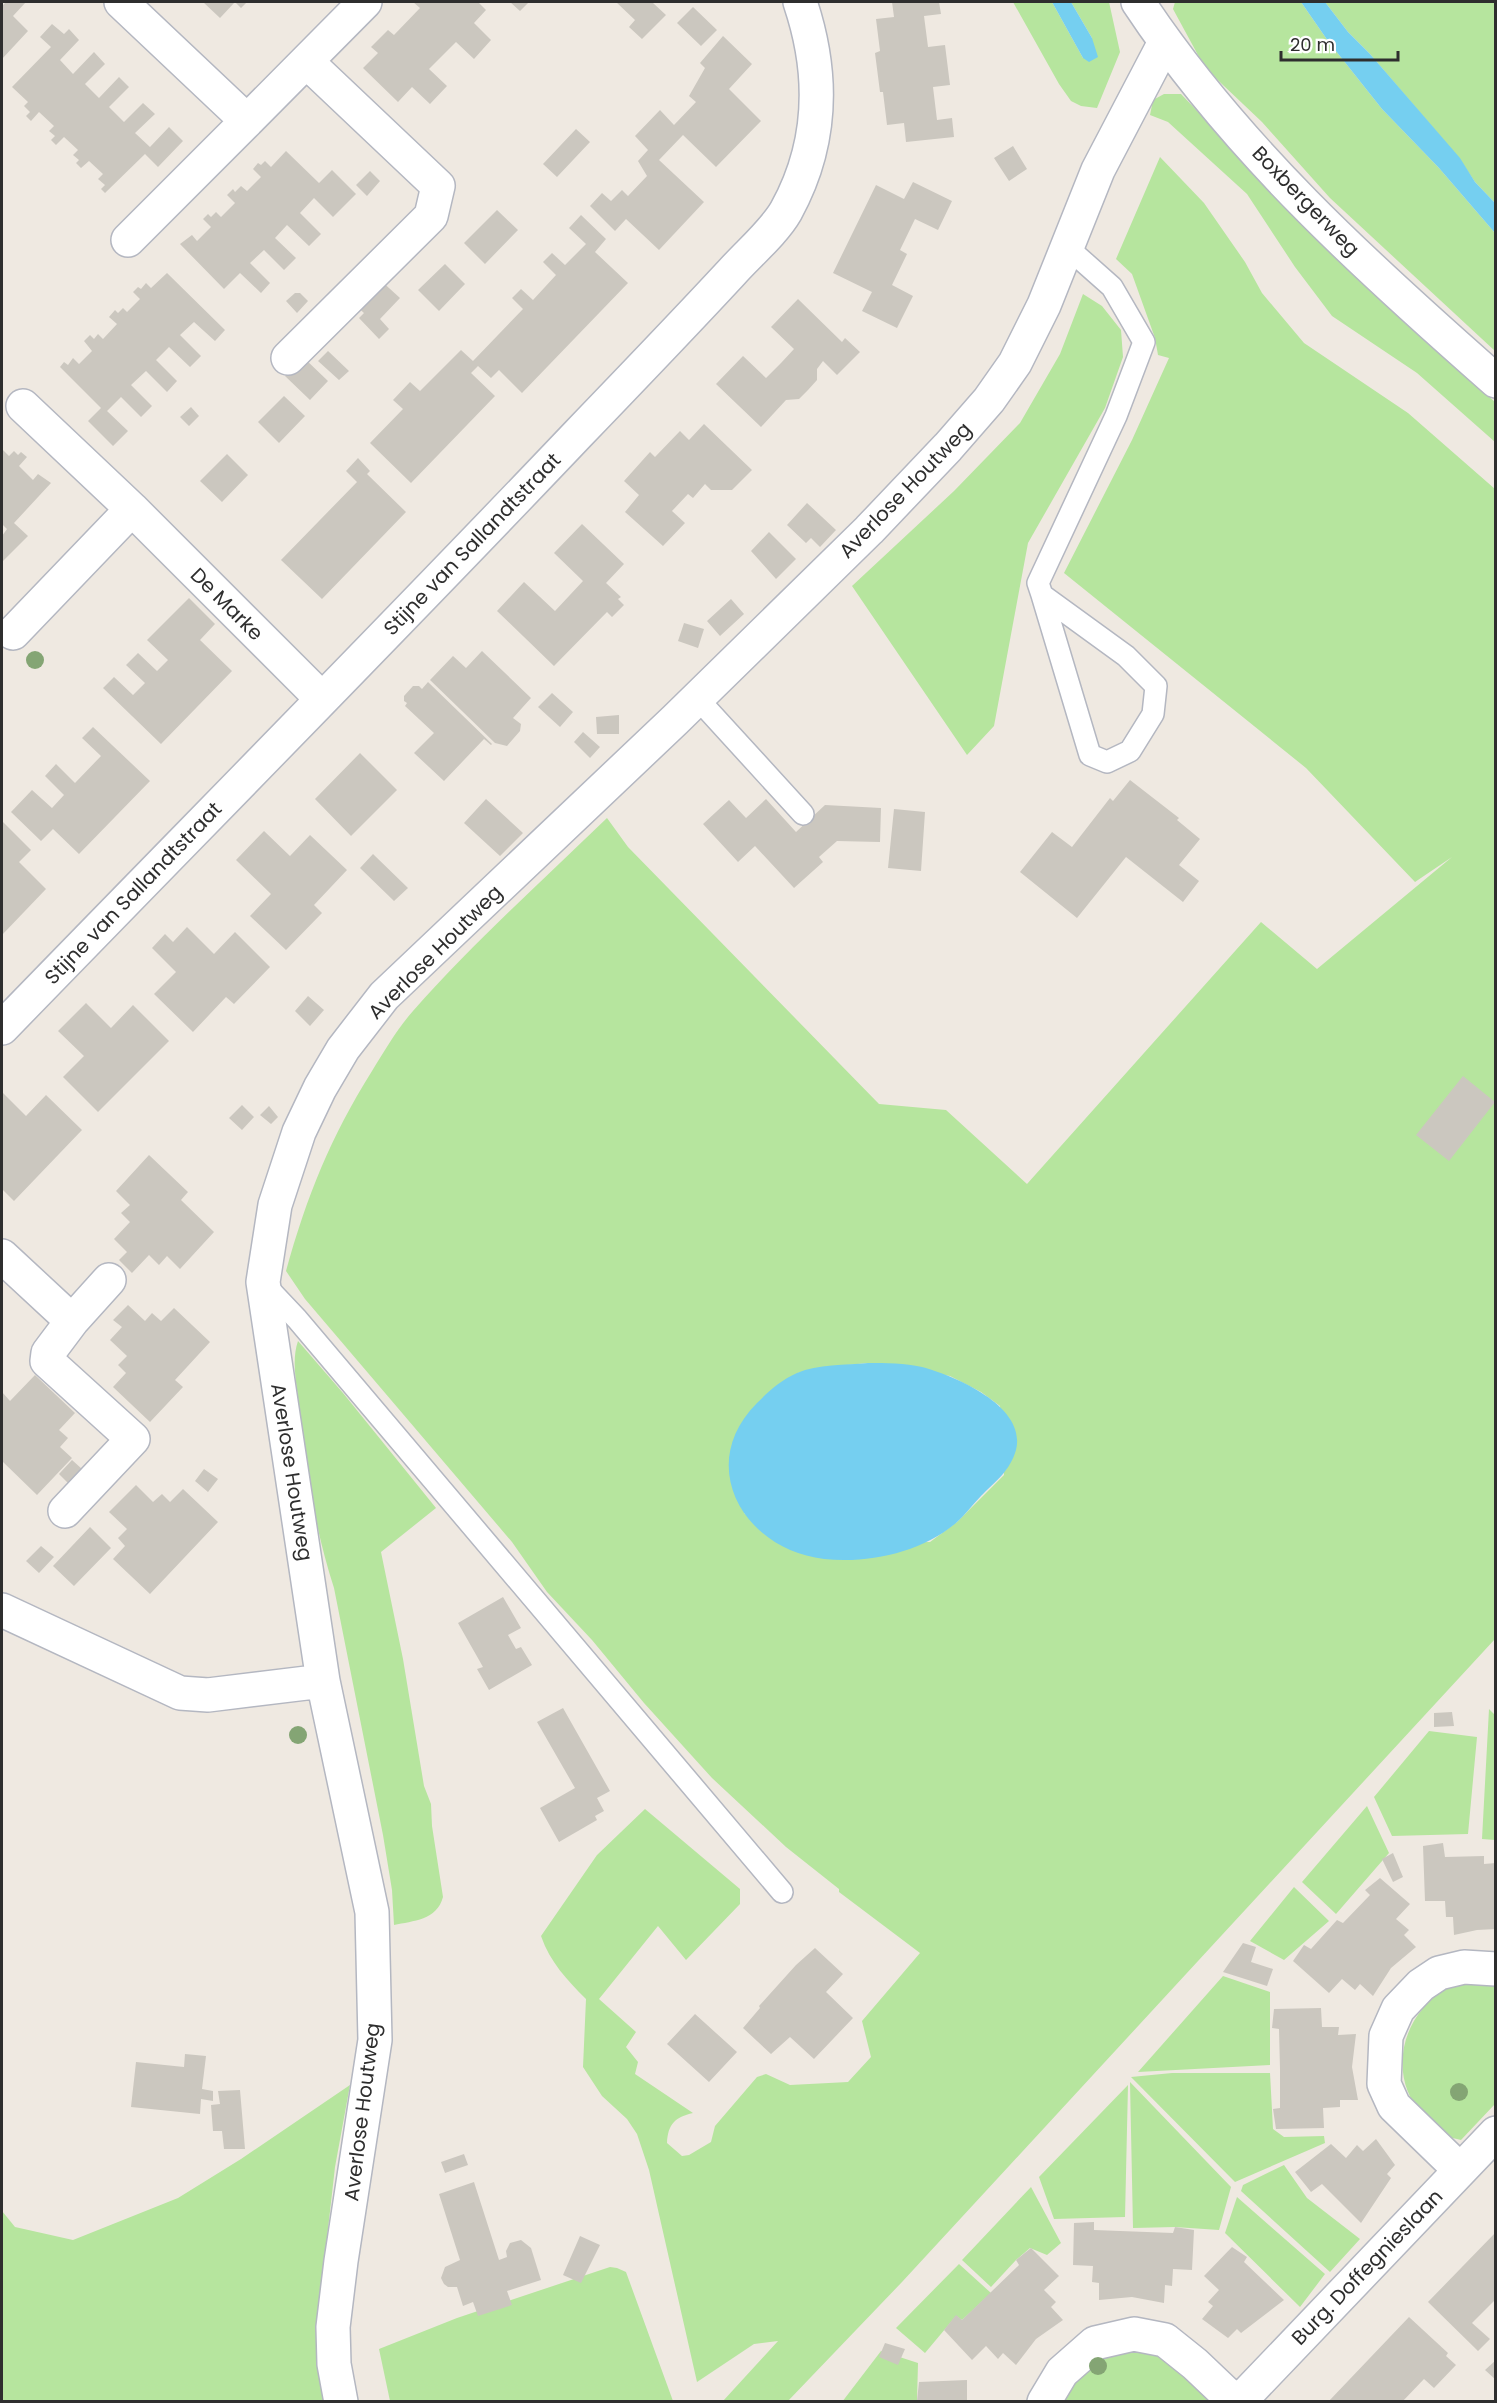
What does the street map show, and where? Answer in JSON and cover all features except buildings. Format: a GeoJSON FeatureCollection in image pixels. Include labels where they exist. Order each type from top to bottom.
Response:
{"type":"FeatureCollection","features":[{"type":"Feature","properties":{"kind":"street"},"geometry":{"type":"LineString","coordinates":[[121,2],[247,121]]}},
{"type":"Feature","properties":{"kind":"street"},"geometry":{"type":"LineString","coordinates":[[128,240],[308,62],[365,2]]}},
{"type":"Feature","properties":{"kind":"street","name":"Stijne van Sallandtstraat"},"geometry":{"type":"LineString","coordinates":[[2,1028],[540,475],[784,215],[802,178],[815,129],[817,84],[811,33],[800,2]]}},
{"type":"Feature","properties":{"kind":"street","name":"Boxbergerweg"},"geometry":{"type":"LineString","coordinates":[[1138,2],[1204,94],[1314,213],[1431,324],[1496,381]]}},
{"type":"Feature","properties":{"kind":"street","name":"Averlose Houtweg"},"geometry":{"type":"LineString","coordinates":[[341,2402],[334,2364],[333,2327],[375,2040],[372,1912],[323,1680],[262,1282],[275,1205],[299,1132],[320,1088],[343,1049],[384,996],[697,698],[869,530],[989,400],[1015,363],[1044,305],[1098,170],[1165,42]]}},
{"type":"Feature","properties":{"kind":"street"},"geometry":{"type":"LineString","coordinates":[[288,358],[431,216],[438,186],[308,62]]}},
{"type":"Feature","properties":{"kind":"street","name":"De Marke"},"geometry":{"type":"LineString","coordinates":[[23,406],[132,508],[322,699]]}},
{"type":"Feature","properties":{"kind":"street"},"geometry":{"type":"LineString","coordinates":[[13,633],[132,508]]}},
{"type":"Feature","properties":{"kind":"street"},"geometry":{"type":"LineString","coordinates":[[2,1256],[72,1321]]}},
{"type":"Feature","properties":{"kind":"street"},"geometry":{"type":"LineString","coordinates":[[64,1511],[133,1439],[47,1361],[48,1353],[72,1321],[109,1280]]}},
{"type":"Feature","properties":{"kind":"street"},"geometry":{"type":"LineString","coordinates":[[2,1610],[180,1693],[208,1695],[323,1680]]}},
{"type":"Feature","properties":{"kind":"street"},"geometry":{"type":"LineString","coordinates":[[1460,2170],[1394,2106],[1384,2084],[1386,2036],[1398,2009],[1421,1985],[1438,1973],[1464,1967],[1496,1970]]}},
{"type":"Feature","properties":{"kind":"street","name":"Burg. Doffegnieslaan"},"geometry":{"type":"LineString","coordinates":[[1237,2402],[1496,2133]]}},
{"type":"Feature","properties":{"kind":"street"},"geometry":{"type":"LineString","coordinates":[[1044,2402],[1062,2372],[1095,2343],[1134,2334],[1165,2340],[1237,2402]]}},
{"type":"Feature","properties":{"kind":"lane"},"geometry":{"type":"LineString","coordinates":[[1042,595],[1126,656],[1156,686],[1153,714],[1130,751],[1107,762],[1090,755],[1038,583],[1116,416],[1144,342],[1112,287],[1068,248]]}},
{"type":"Feature","properties":{"kind":"lane"},"geometry":{"type":"LineString","coordinates":[[697,698],[803,814]]}},
{"type":"Feature","properties":{"kind":"lane"},"geometry":{"type":"LineString","coordinates":[[262,1282],[312,1337],[782,1892]]}},
{"type":"Feature","properties":{"kind":"green space"},"geometry":{"type":"Polygon","coordinates":[[[1013,2],[1052,2],[1083,58],[1092,38],[1071,2],[1109,2],[1120,52],[1097,108],[1081,106],[1071,101],[1013,2]]]}},
{"type":"Feature","properties":{"kind":"green space"},"geometry":{"type":"Polygon","coordinates":[[[1175,2],[1301,2],[1328,41],[1382,109],[1439,168],[1495,233],[1495,351],[1330,198],[1262,122],[1205,68],[1173,9],[1175,2]]]}},
{"type":"Feature","properties":{"kind":"green space"},"geometry":{"type":"Polygon","coordinates":[[[1325,2],[1495,2],[1495,203],[1475,182],[1459,158],[1370,54],[1348,32],[1325,2]]]}},
{"type":"Feature","properties":{"kind":"green space"},"geometry":{"type":"Polygon","coordinates":[[[1164,94],[1181,94],[1334,251],[1413,328],[1495,402],[1495,442],[1417,373],[1332,316],[1295,267],[1247,194],[1168,122],[1150,115],[1153,100],[1164,94]]]}},
{"type":"Feature","properties":{"kind":"green space"},"geometry":{"type":"Polygon","coordinates":[[[1160,157],[1204,203],[1245,262],[1262,293],[1304,343],[1408,413],[1495,489],[1495,1639],[902,2282],[788,2401],[723,2401],[778,2341],[754,2344],[697,2382],[649,2170],[637,2134],[627,2119],[602,2096],[583,2067],[586,1999],[554,1962],[541,1936],[597,1855],[645,1809],[740,1889],[740,1904],[686,1960],[658,1926],[599,1999],[636,2032],[626,2047],[638,2062],[635,2074],[693,2113],[677,2119],[669,2131],[667,2143],[682,2156],[689,2155],[711,2142],[715,2126],[757,2077],[766,2074],[790,2085],[848,2082],[871,2057],[862,2021],[920,1953],[839,1892],[839,1889],[786,1847],[712,1778],[644,1703],[592,1640],[547,1592],[512,1542],[305,1299],[286,1271],[311,1192],[332,1144],[357,1096],[396,1032],[459,961],[607,818],[628,847],[879,1104],[946,1110],[1027,1184],[1261,922],[1317,969],[1452,857],[1415,882],[1306,768],[1064,573],[1132,440],[1169,358],[1158,355],[1155,338],[1132,274],[1116,259],[1160,157]],[[868,1363],[826,1367],[798,1373],[744,1513],[780,1544],[930,1542],[957,1522],[1004,1475],[1000,1406],[981,1392],[950,1376],[868,1363]]]}},
{"type":"Feature","properties":{"kind":"green space"},"geometry":{"type":"Polygon","coordinates":[[[1083,294],[1102,306],[1121,330],[1123,357],[1105,408],[1028,543],[994,726],[967,755],[852,586],[954,491],[1020,423],[1060,354],[1083,294]]]}},
{"type":"Feature","properties":{"kind":"green space"},"geometry":{"type":"Polygon","coordinates":[[[298,1341],[436,1508],[381,1552],[403,1659],[424,1786],[431,1804],[432,1826],[443,1897],[440,1905],[430,1915],[394,1925],[392,1890],[383,1835],[334,1588],[321,1543],[308,1475],[295,1373],[298,1341]]]}},
{"type":"Feature","properties":{"kind":"green space"},"geometry":{"type":"Polygon","coordinates":[[[1489,1709],[1495,1715],[1495,1840],[1482,1839],[1489,1709]]]}},
{"type":"Feature","properties":{"kind":"green space"},"geometry":{"type":"Polygon","coordinates":[[[1429,1731],[1477,1737],[1468,1834],[1392,1836],[1374,1797],[1429,1731]]]}},
{"type":"Feature","properties":{"kind":"green space"},"geometry":{"type":"Polygon","coordinates":[[[1367,1806],[1389,1853],[1336,1914],[1302,1882],[1367,1806]]]}},
{"type":"Feature","properties":{"kind":"green space"},"geometry":{"type":"Polygon","coordinates":[[[1294,1887],[1329,1921],[1284,1960],[1250,1941],[1294,1887]]]}},
{"type":"Feature","properties":{"kind":"green space"},"geometry":{"type":"Polygon","coordinates":[[[1223,1976],[1270,1992],[1270,2065],[1138,2072],[1223,1976]]]}},
{"type":"Feature","properties":{"kind":"green space"},"geometry":{"type":"Polygon","coordinates":[[[1467,1979],[1495,1979],[1495,2104],[1461,2140],[1443,2135],[1436,2130],[1412,2101],[1405,2083],[1402,2065],[1404,2047],[1409,2030],[1419,2014],[1431,2000],[1447,1988],[1467,1979]]]}},
{"type":"Feature","properties":{"kind":"green space"},"geometry":{"type":"Polygon","coordinates":[[[1172,2073],[1270,2073],[1273,2129],[1284,2137],[1324,2136],[1325,2143],[1235,2182],[1131,2077],[1172,2073]]]}},
{"type":"Feature","properties":{"kind":"green space"},"geometry":{"type":"Polygon","coordinates":[[[1130,2082],[1231,2187],[1219,2230],[1175,2227],[1133,2228],[1130,2082]]]}},
{"type":"Feature","properties":{"kind":"green space"},"geometry":{"type":"Polygon","coordinates":[[[350,2085],[335,2167],[322,2282],[338,2401],[2,2401],[2,2211],[15,2227],[73,2240],[178,2198],[241,2159],[350,2085]]]}},
{"type":"Feature","properties":{"kind":"green space"},"geometry":{"type":"Polygon","coordinates":[[[1128,2085],[1125,2217],[1054,2219],[1039,2177],[1128,2085]]]}},
{"type":"Feature","properties":{"kind":"green space"},"geometry":{"type":"Polygon","coordinates":[[[1284,2165],[1307,2198],[1360,2239],[1330,2272],[1241,2191],[1243,2185],[1284,2165]]]}},
{"type":"Feature","properties":{"kind":"green space"},"geometry":{"type":"Polygon","coordinates":[[[1031,2187],[1061,2243],[1047,2255],[1030,2248],[991,2287],[962,2260],[1031,2187]]]}},
{"type":"Feature","properties":{"kind":"green space"},"geometry":{"type":"Polygon","coordinates":[[[1237,2197],[1325,2274],[1300,2307],[1225,2233],[1237,2197]]]}},
{"type":"Feature","properties":{"kind":"green space"},"geometry":{"type":"Polygon","coordinates":[[[959,2264],[991,2293],[962,2320],[956,2316],[925,2353],[896,2328],[959,2264]]]}},
{"type":"Feature","properties":{"kind":"green space"},"geometry":{"type":"Polygon","coordinates":[[[610,2267],[626,2272],[673,2401],[390,2401],[379,2349],[457,2318],[610,2267]]]}},
{"type":"Feature","properties":{"kind":"green space"},"geometry":{"type":"Polygon","coordinates":[[[1157,2347],[1210,2396],[1209,2402],[1053,2402],[1096,2354],[1157,2347]]]}},
{"type":"Feature","properties":{"kind":"green space"},"geometry":{"type":"Polygon","coordinates":[[[881,2351],[918,2363],[917,2401],[923,2401],[842,2402],[881,2351]]]}},
{"type":"Feature","properties":{"kind":"water"},"geometry":{"type":"Polygon","coordinates":[[[1052,2],[1071,2],[1092,38],[1098,57],[1089,62],[1083,58],[1052,2]]]}},
{"type":"Feature","properties":{"kind":"water"},"geometry":{"type":"Polygon","coordinates":[[[1301,2],[1325,2],[1348,32],[1370,54],[1460,158],[1475,182],[1495,203],[1495,233],[1439,168],[1382,109],[1328,41],[1301,2]]]}},
{"type":"Feature","properties":{"kind":"water"},"geometry":{"type":"Polygon","coordinates":[[[868,1363],[922,1367],[952,1378],[985,1395],[1011,1420],[1016,1434],[1016,1450],[1002,1476],[959,1520],[927,1542],[894,1554],[859,1560],[824,1559],[796,1552],[771,1540],[751,1522],[737,1501],[730,1478],[730,1453],[739,1427],[757,1403],[791,1376],[823,1366],[868,1363]]]}}]}
